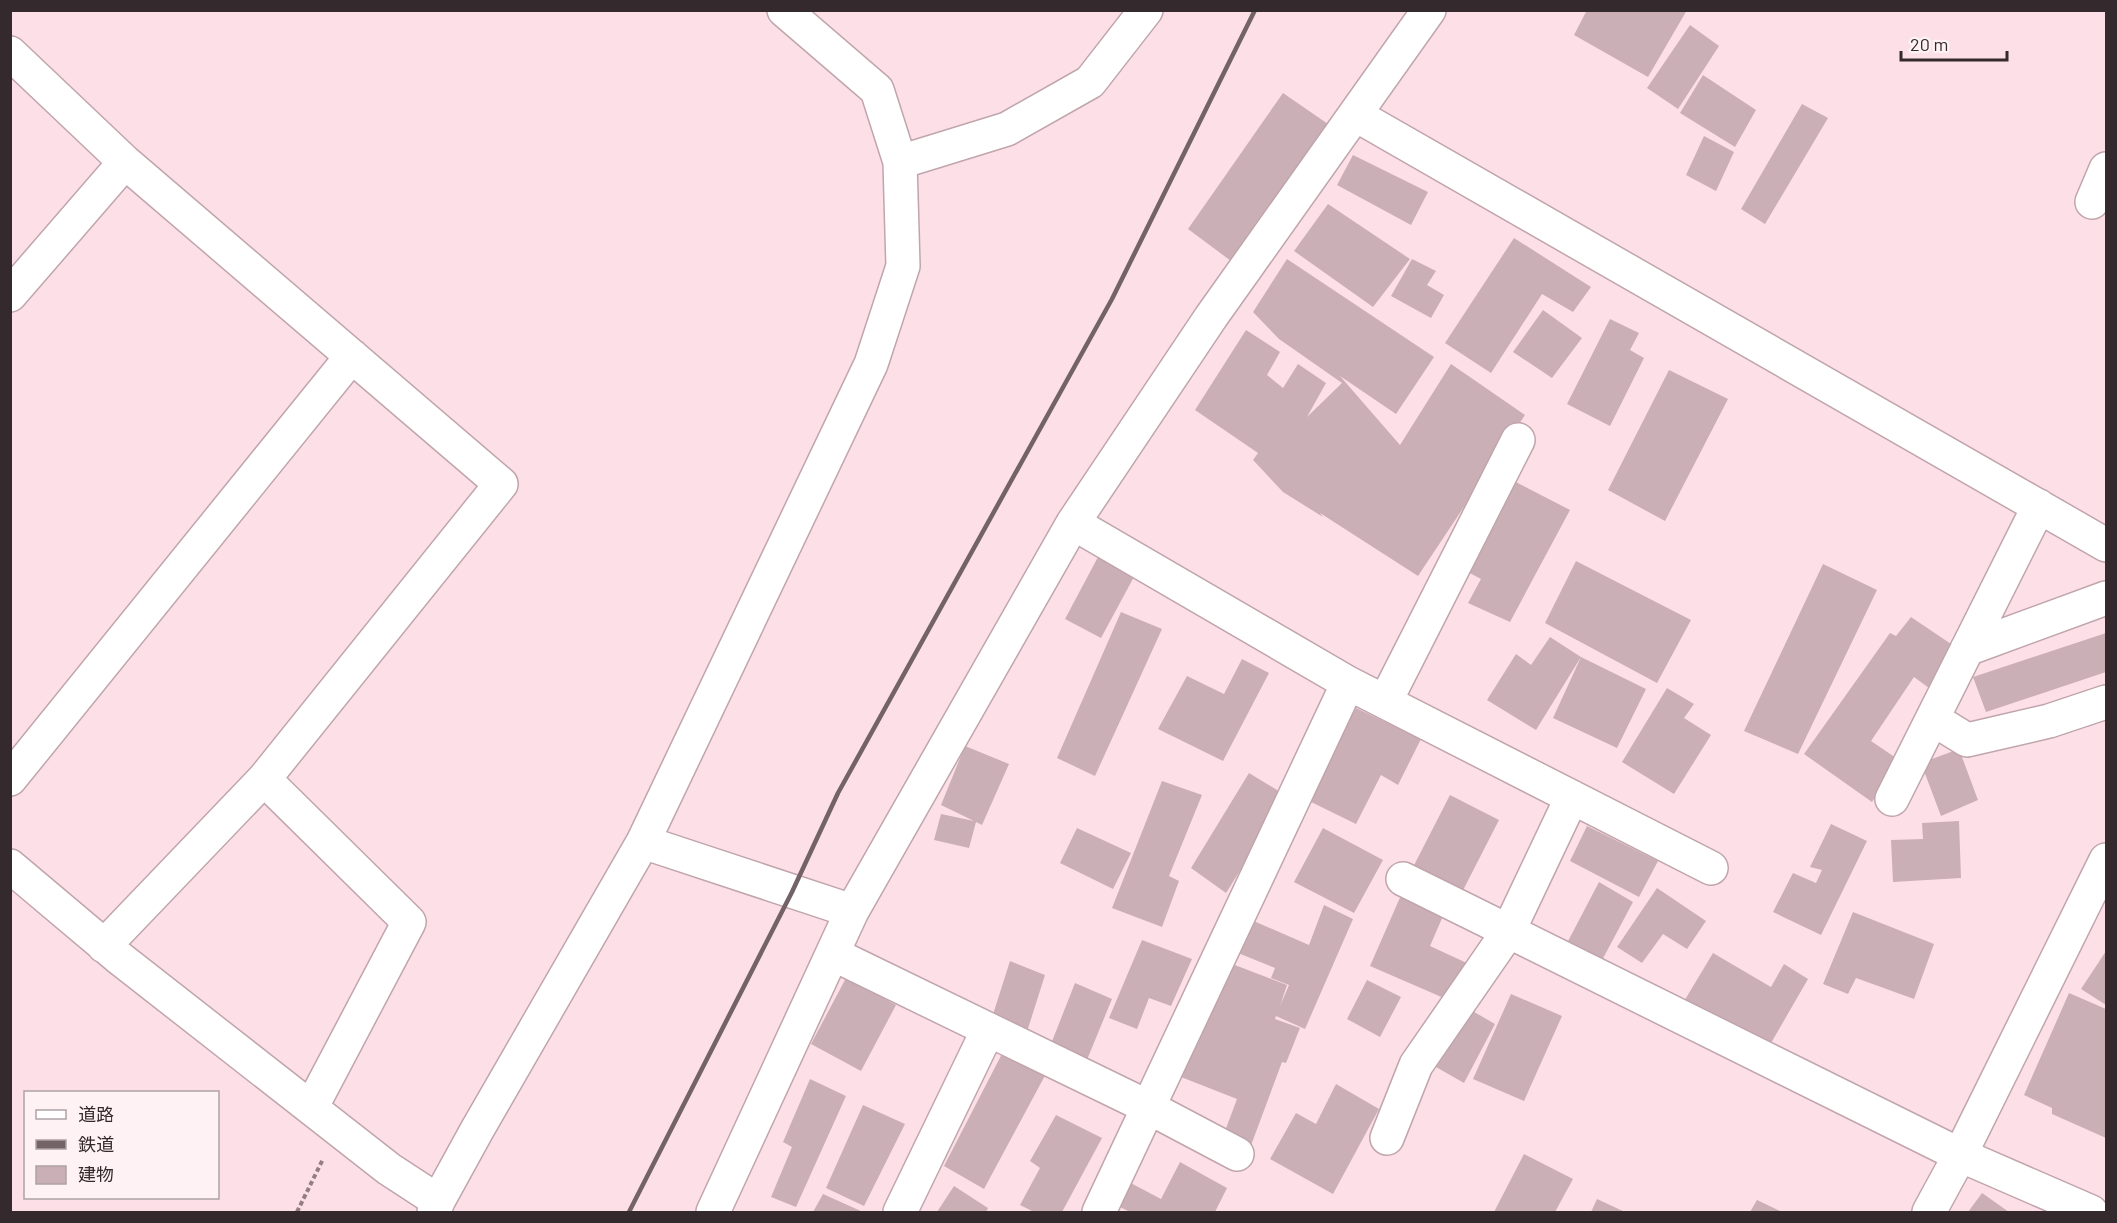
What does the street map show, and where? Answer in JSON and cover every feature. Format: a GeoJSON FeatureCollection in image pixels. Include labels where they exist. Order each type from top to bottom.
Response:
{"type":"FeatureCollection","features":[{"type":"Feature","properties":{"kind":"street"},"geometry":{"type":"LineString","coordinates":[[10,866],[104,946],[436,1207],[482,1120],[643,842],[871,364],[903,266],[900,162],[877,90],[784,10]]}},
{"type":"Feature","properties":{"kind":"street"},"geometry":{"type":"LineString","coordinates":[[900,162],[1007,129],[1090,82],[1146,10]]}},
{"type":"Feature","properties":{"kind":"street"},"geometry":{"type":"LineString","coordinates":[[713,1212],[852,911],[1073,523],[1211,317],[1429,10]]}},
{"type":"Feature","properties":{"kind":"street"},"geometry":{"type":"LineString","coordinates":[[10,53],[125,162],[501,484],[264,779],[104,946]]}},
{"type":"Feature","properties":{"kind":"street"},"geometry":{"type":"LineString","coordinates":[[1356,115],[2106,544]]}},
{"type":"Feature","properties":{"kind":"street"},"geometry":{"type":"LineString","coordinates":[[10,296],[125,162]]}},
{"type":"Feature","properties":{"kind":"street"},"geometry":{"type":"LineString","coordinates":[[2092,202],[2106,169]]}},
{"type":"Feature","properties":{"kind":"street"},"geometry":{"type":"LineString","coordinates":[[10,779],[352,356]]}},
{"type":"Feature","properties":{"kind":"street"},"geometry":{"type":"LineString","coordinates":[[1385,702],[1518,440]]}},
{"type":"Feature","properties":{"kind":"street"},"geometry":{"type":"LineString","coordinates":[[1892,800],[2039,506]]}},
{"type":"Feature","properties":{"kind":"street"},"geometry":{"type":"LineString","coordinates":[[1073,523],[1348,683],[1712,868]]}},
{"type":"Feature","properties":{"kind":"street"},"geometry":{"type":"LineString","coordinates":[[1967,649],[2106,598]]}},
{"type":"Feature","properties":{"kind":"street"},"geometry":{"type":"LineString","coordinates":[[1099,1212],[1348,683]]}},
{"type":"Feature","properties":{"kind":"street"},"geometry":{"type":"LineString","coordinates":[[1933,719],[1967,740],[2049,721],[2106,702]]}},
{"type":"Feature","properties":{"kind":"street"},"geometry":{"type":"LineString","coordinates":[[264,779],[409,922],[310,1108]]}},
{"type":"Feature","properties":{"kind":"street"},"geometry":{"type":"LineString","coordinates":[[1388,1138],[1416,1065],[1508,932],[1572,797]]}},
{"type":"Feature","properties":{"kind":"street"},"geometry":{"type":"LineString","coordinates":[[643,842],[852,911]]}},
{"type":"Feature","properties":{"kind":"street"},"geometry":{"type":"LineString","coordinates":[[1929,1212],[1960,1155],[2106,860]]}},
{"type":"Feature","properties":{"kind":"street"},"geometry":{"type":"LineString","coordinates":[[1403,879],[1960,1155],[2091,1212]]}},
{"type":"Feature","properties":{"kind":"street"},"geometry":{"type":"LineString","coordinates":[[833,954],[1148,1107],[1237,1154]]}},
{"type":"Feature","properties":{"kind":"street"},"geometry":{"type":"LineString","coordinates":[[900,1212],[988,1030]]}},
{"type":"Feature","properties":{"kind":"path"},"geometry":{"type":"LineString","coordinates":[[297,1212],[338,1129]]}},
{"type":"Feature","properties":{"kind":"building"},"geometry":{"type":"Polygon","coordinates":[[[1587,10],[1687,10],[1648,77],[1574,35],[1587,10]]]}},
{"type":"Feature","properties":{"kind":"building"},"geometry":{"type":"Polygon","coordinates":[[[1690,25],[1719,46],[1678,109],[1647,88],[1690,25]]]}},
{"type":"Feature","properties":{"kind":"building"},"geometry":{"type":"Polygon","coordinates":[[[1703,75],[1756,110],[1735,147],[1680,113],[1703,75]]]}},
{"type":"Feature","properties":{"kind":"building"},"geometry":{"type":"Polygon","coordinates":[[[1283,93],[1328,124],[1231,261],[1188,229],[1283,93]]]}},
{"type":"Feature","properties":{"kind":"building"},"geometry":{"type":"Polygon","coordinates":[[[1802,104],[1828,118],[1765,224],[1741,209],[1802,104]]]}},
{"type":"Feature","properties":{"kind":"building"},"geometry":{"type":"Polygon","coordinates":[[[1704,136],[1734,152],[1716,191],[1686,175],[1704,136]]]}},
{"type":"Feature","properties":{"kind":"building"},"geometry":{"type":"Polygon","coordinates":[[[1353,155],[1428,192],[1411,225],[1337,185],[1353,155]]]}},
{"type":"Feature","properties":{"kind":"building"},"geometry":{"type":"Polygon","coordinates":[[[1328,204],[1410,259],[1373,307],[1294,251],[1328,204]]]}},
{"type":"Feature","properties":{"kind":"building"},"geometry":{"type":"Polygon","coordinates":[[[1514,238],[1591,287],[1573,312],[1542,294],[1491,373],[1445,343],[1514,238]]]}},
{"type":"Feature","properties":{"kind":"building"},"geometry":{"type":"Polygon","coordinates":[[[1287,259],[1434,357],[1396,414],[1340,376],[1400,445],[1451,364],[1525,415],[1418,576],[1283,492],[1253,460],[1258,453],[1195,410],[1246,330],[1280,352],[1267,375],[1283,388],[1298,364],[1326,383],[1307,417],[1342,383],[1279,339],[1253,312],[1287,259]]]}},
{"type":"Feature","properties":{"kind":"building"},"geometry":{"type":"Polygon","coordinates":[[[1412,259],[1436,271],[1427,285],[1444,295],[1431,318],[1391,296],[1412,259]]]}},
{"type":"Feature","properties":{"kind":"building"},"geometry":{"type":"Polygon","coordinates":[[[1543,310],[1582,338],[1552,378],[1513,352],[1543,310]]]}},
{"type":"Feature","properties":{"kind":"building"},"geometry":{"type":"Polygon","coordinates":[[[1610,319],[1639,333],[1630,350],[1644,358],[1610,426],[1567,404],[1610,319]]]}},
{"type":"Feature","properties":{"kind":"building"},"geometry":{"type":"Polygon","coordinates":[[[1669,370],[1728,399],[1665,521],[1608,490],[1669,370]]]}},
{"type":"Feature","properties":{"kind":"building"},"geometry":{"type":"Polygon","coordinates":[[[1512,480],[1570,510],[1510,622],[1468,603],[1481,579],[1464,570],[1512,480]]]}},
{"type":"Feature","properties":{"kind":"building"},"geometry":{"type":"Polygon","coordinates":[[[1098,557],[1135,575],[1101,638],[1065,619],[1098,557]]]}},
{"type":"Feature","properties":{"kind":"building"},"geometry":{"type":"Polygon","coordinates":[[[1576,561],[1691,620],[1657,683],[1545,623],[1576,561]]]}},
{"type":"Feature","properties":{"kind":"building"},"geometry":{"type":"Polygon","coordinates":[[[1823,564],[1877,590],[1798,754],[1744,731],[1823,564]]]}},
{"type":"Feature","properties":{"kind":"building"},"geometry":{"type":"Polygon","coordinates":[[[1121,612],[1162,629],[1095,776],[1057,758],[1121,612]]]}},
{"type":"Feature","properties":{"kind":"building"},"geometry":{"type":"Polygon","coordinates":[[[1911,617],[1957,648],[1929,688],[1914,677],[1871,741],[1899,760],[1872,802],[1804,754],[1890,633],[1896,636],[1911,617]]]}},
{"type":"Feature","properties":{"kind":"building"},"geometry":{"type":"Polygon","coordinates":[[[2106,633],[2106,672],[1986,712],[1973,677],[2106,633]]]}},
{"type":"Feature","properties":{"kind":"building"},"geometry":{"type":"Polygon","coordinates":[[[1550,637],[1581,657],[1536,730],[1487,700],[1516,654],[1531,665],[1550,637]]]}},
{"type":"Feature","properties":{"kind":"building"},"geometry":{"type":"Polygon","coordinates":[[[1581,657],[1646,689],[1617,748],[1553,718],[1581,657]]]}},
{"type":"Feature","properties":{"kind":"building"},"geometry":{"type":"Polygon","coordinates":[[[1242,659],[1269,673],[1223,761],[1158,729],[1187,676],[1224,694],[1242,659]]]}},
{"type":"Feature","properties":{"kind":"building"},"geometry":{"type":"Polygon","coordinates":[[[1667,688],[1694,704],[1684,718],[1711,735],[1674,794],[1622,762],[1667,688]]]}},
{"type":"Feature","properties":{"kind":"building"},"geometry":{"type":"Polygon","coordinates":[[[1356,708],[1421,739],[1398,785],[1381,775],[1356,824],[1307,800],[1356,708]]]}},
{"type":"Feature","properties":{"kind":"building"},"geometry":{"type":"Polygon","coordinates":[[[965,746],[1009,764],[982,825],[976,822],[969,848],[934,840],[941,814],[974,821],[941,805],[965,746]]]}},
{"type":"Feature","properties":{"kind":"building"},"geometry":{"type":"Polygon","coordinates":[[[1959,749],[1978,800],[1941,816],[1921,763],[1959,749]]]}},
{"type":"Feature","properties":{"kind":"building"},"geometry":{"type":"Polygon","coordinates":[[[1249,773],[1287,796],[1226,893],[1191,868],[1249,773]]]}},
{"type":"Feature","properties":{"kind":"building"},"geometry":{"type":"Polygon","coordinates":[[[1162,781],[1202,795],[1169,876],[1179,881],[1162,927],[1112,908],[1162,781]]]}},
{"type":"Feature","properties":{"kind":"building"},"geometry":{"type":"Polygon","coordinates":[[[1450,795],[1499,820],[1457,902],[1408,877],[1450,795]]]}},
{"type":"Feature","properties":{"kind":"building"},"geometry":{"type":"Polygon","coordinates":[[[1959,821],[1961,878],[1893,882],[1891,840],[1923,839],[1922,823],[1959,821]]]}},
{"type":"Feature","properties":{"kind":"building"},"geometry":{"type":"Polygon","coordinates":[[[1831,824],[1867,841],[1821,935],[1773,912],[1793,873],[1816,883],[1822,870],[1810,867],[1831,824]]]}},
{"type":"Feature","properties":{"kind":"building"},"geometry":{"type":"Polygon","coordinates":[[[1587,826],[1658,861],[1639,897],[1570,861],[1587,826]]]}},
{"type":"Feature","properties":{"kind":"building"},"geometry":{"type":"Polygon","coordinates":[[[1077,828],[1131,853],[1113,889],[1060,863],[1077,828]]]}},
{"type":"Feature","properties":{"kind":"building"},"geometry":{"type":"Polygon","coordinates":[[[1323,828],[1383,860],[1354,913],[1294,882],[1323,828]]]}},
{"type":"Feature","properties":{"kind":"building"},"geometry":{"type":"Polygon","coordinates":[[[1599,882],[1633,902],[1600,964],[1566,945],[1599,882]]]}},
{"type":"Feature","properties":{"kind":"building"},"geometry":{"type":"Polygon","coordinates":[[[1657,888],[1706,921],[1687,949],[1663,934],[1642,963],[1617,947],[1657,888]]]}},
{"type":"Feature","properties":{"kind":"building"},"geometry":{"type":"Polygon","coordinates":[[[1402,893],[1446,909],[1430,946],[1469,964],[1453,1002],[1370,966],[1402,893]]]}},
{"type":"Feature","properties":{"kind":"building"},"geometry":{"type":"Polygon","coordinates":[[[1324,905],[1353,919],[1305,1029],[1276,1016],[1275,1019],[1300,1028],[1286,1063],[1282,1062],[1250,1148],[1222,1139],[1237,1099],[1181,1077],[1227,962],[1287,985],[1280,1006],[1289,985],[1271,978],[1275,968],[1238,953],[1249,919],[1309,945],[1324,905]]]}},
{"type":"Feature","properties":{"kind":"building"},"geometry":{"type":"Polygon","coordinates":[[[1853,912],[1934,944],[1914,999],[1856,978],[1848,994],[1823,984],[1853,912]]]}},
{"type":"Feature","properties":{"kind":"building"},"geometry":{"type":"Polygon","coordinates":[[[1142,940],[1192,959],[1171,1006],[1149,998],[1137,1029],[1109,1018],[1142,940]]]}},
{"type":"Feature","properties":{"kind":"building"},"geometry":{"type":"Polygon","coordinates":[[[2106,951],[2106,1005],[2081,989],[2106,951]]]}},
{"type":"Feature","properties":{"kind":"building"},"geometry":{"type":"Polygon","coordinates":[[[1713,953],[1771,987],[1784,964],[1808,979],[1767,1050],[1683,1003],[1713,953]]]}},
{"type":"Feature","properties":{"kind":"building"},"geometry":{"type":"Polygon","coordinates":[[[1010,961],[1045,975],[1025,1038],[989,1027],[1010,961]]]}},
{"type":"Feature","properties":{"kind":"building"},"geometry":{"type":"Polygon","coordinates":[[[846,978],[896,1005],[861,1071],[811,1044],[846,978]]]}},
{"type":"Feature","properties":{"kind":"building"},"geometry":{"type":"Polygon","coordinates":[[[1367,980],[1401,997],[1380,1037],[1347,1019],[1367,980]]]}},
{"type":"Feature","properties":{"kind":"building"},"geometry":{"type":"Polygon","coordinates":[[[1075,983],[1112,999],[1084,1067],[1047,1054],[1075,983]]]}},
{"type":"Feature","properties":{"kind":"building"},"geometry":{"type":"Polygon","coordinates":[[[2069,993],[2106,1009],[2106,1138],[2052,1114],[2052,1108],[2024,1095],[2069,993]]]}},
{"type":"Feature","properties":{"kind":"building"},"geometry":{"type":"Polygon","coordinates":[[[1511,994],[1562,1016],[1524,1101],[1473,1079],[1511,994]]]}},
{"type":"Feature","properties":{"kind":"building"},"geometry":{"type":"Polygon","coordinates":[[[1469,1009],[1495,1024],[1464,1083],[1436,1067],[1469,1009]]]}},
{"type":"Feature","properties":{"kind":"building"},"geometry":{"type":"Polygon","coordinates":[[[1005,1048],[1048,1070],[984,1189],[944,1166],[1005,1048]]]}},
{"type":"Feature","properties":{"kind":"building"},"geometry":{"type":"Polygon","coordinates":[[[810,1079],[846,1096],[796,1207],[771,1197],[792,1147],[783,1142],[810,1079]]]}},
{"type":"Feature","properties":{"kind":"building"},"geometry":{"type":"Polygon","coordinates":[[[1336,1084],[1379,1109],[1333,1194],[1270,1159],[1296,1113],[1316,1124],[1336,1084]]]}},
{"type":"Feature","properties":{"kind":"building"},"geometry":{"type":"Polygon","coordinates":[[[863,1105],[905,1124],[864,1206],[826,1188],[863,1105]]]}},
{"type":"Feature","properties":{"kind":"building"},"geometry":{"type":"Polygon","coordinates":[[[1056,1115],[1102,1138],[1062,1212],[1034,1212],[1020,1205],[1040,1168],[1030,1161],[1056,1115]]]}},
{"type":"Feature","properties":{"kind":"building"},"geometry":{"type":"Polygon","coordinates":[[[1524,1154],[1573,1179],[1555,1212],[1494,1212],[1524,1154]]]}},
{"type":"Feature","properties":{"kind":"building"},"geometry":{"type":"Polygon","coordinates":[[[1180,1162],[1227,1188],[1215,1212],[1130,1212],[1112,1203],[1125,1180],[1161,1199],[1180,1162]]]}},
{"type":"Feature","properties":{"kind":"building"},"geometry":{"type":"Polygon","coordinates":[[[954,1186],[988,1208],[986,1212],[937,1212],[954,1186]]]}},
{"type":"Feature","properties":{"kind":"building"},"geometry":{"type":"Polygon","coordinates":[[[1982,1193],[2009,1212],[1968,1212],[1982,1193]]]}},
{"type":"Feature","properties":{"kind":"building"},"geometry":{"type":"Polygon","coordinates":[[[823,1194],[863,1212],[813,1212],[823,1194]]]}},
{"type":"Feature","properties":{"kind":"building"},"geometry":{"type":"Polygon","coordinates":[[[1597,1199],[1625,1212],[1591,1212],[1597,1199]]]}},
{"type":"Feature","properties":{"kind":"building"},"geometry":{"type":"Polygon","coordinates":[[[1757,1200],[1782,1212],[1750,1212],[1757,1200]]]}},
{"type":"Feature","properties":{"kind":"railway"},"geometry":{"type":"LineString","coordinates":[[629,1212],[792,892],[838,793],[1112,299],[1255,10]]}}]}
